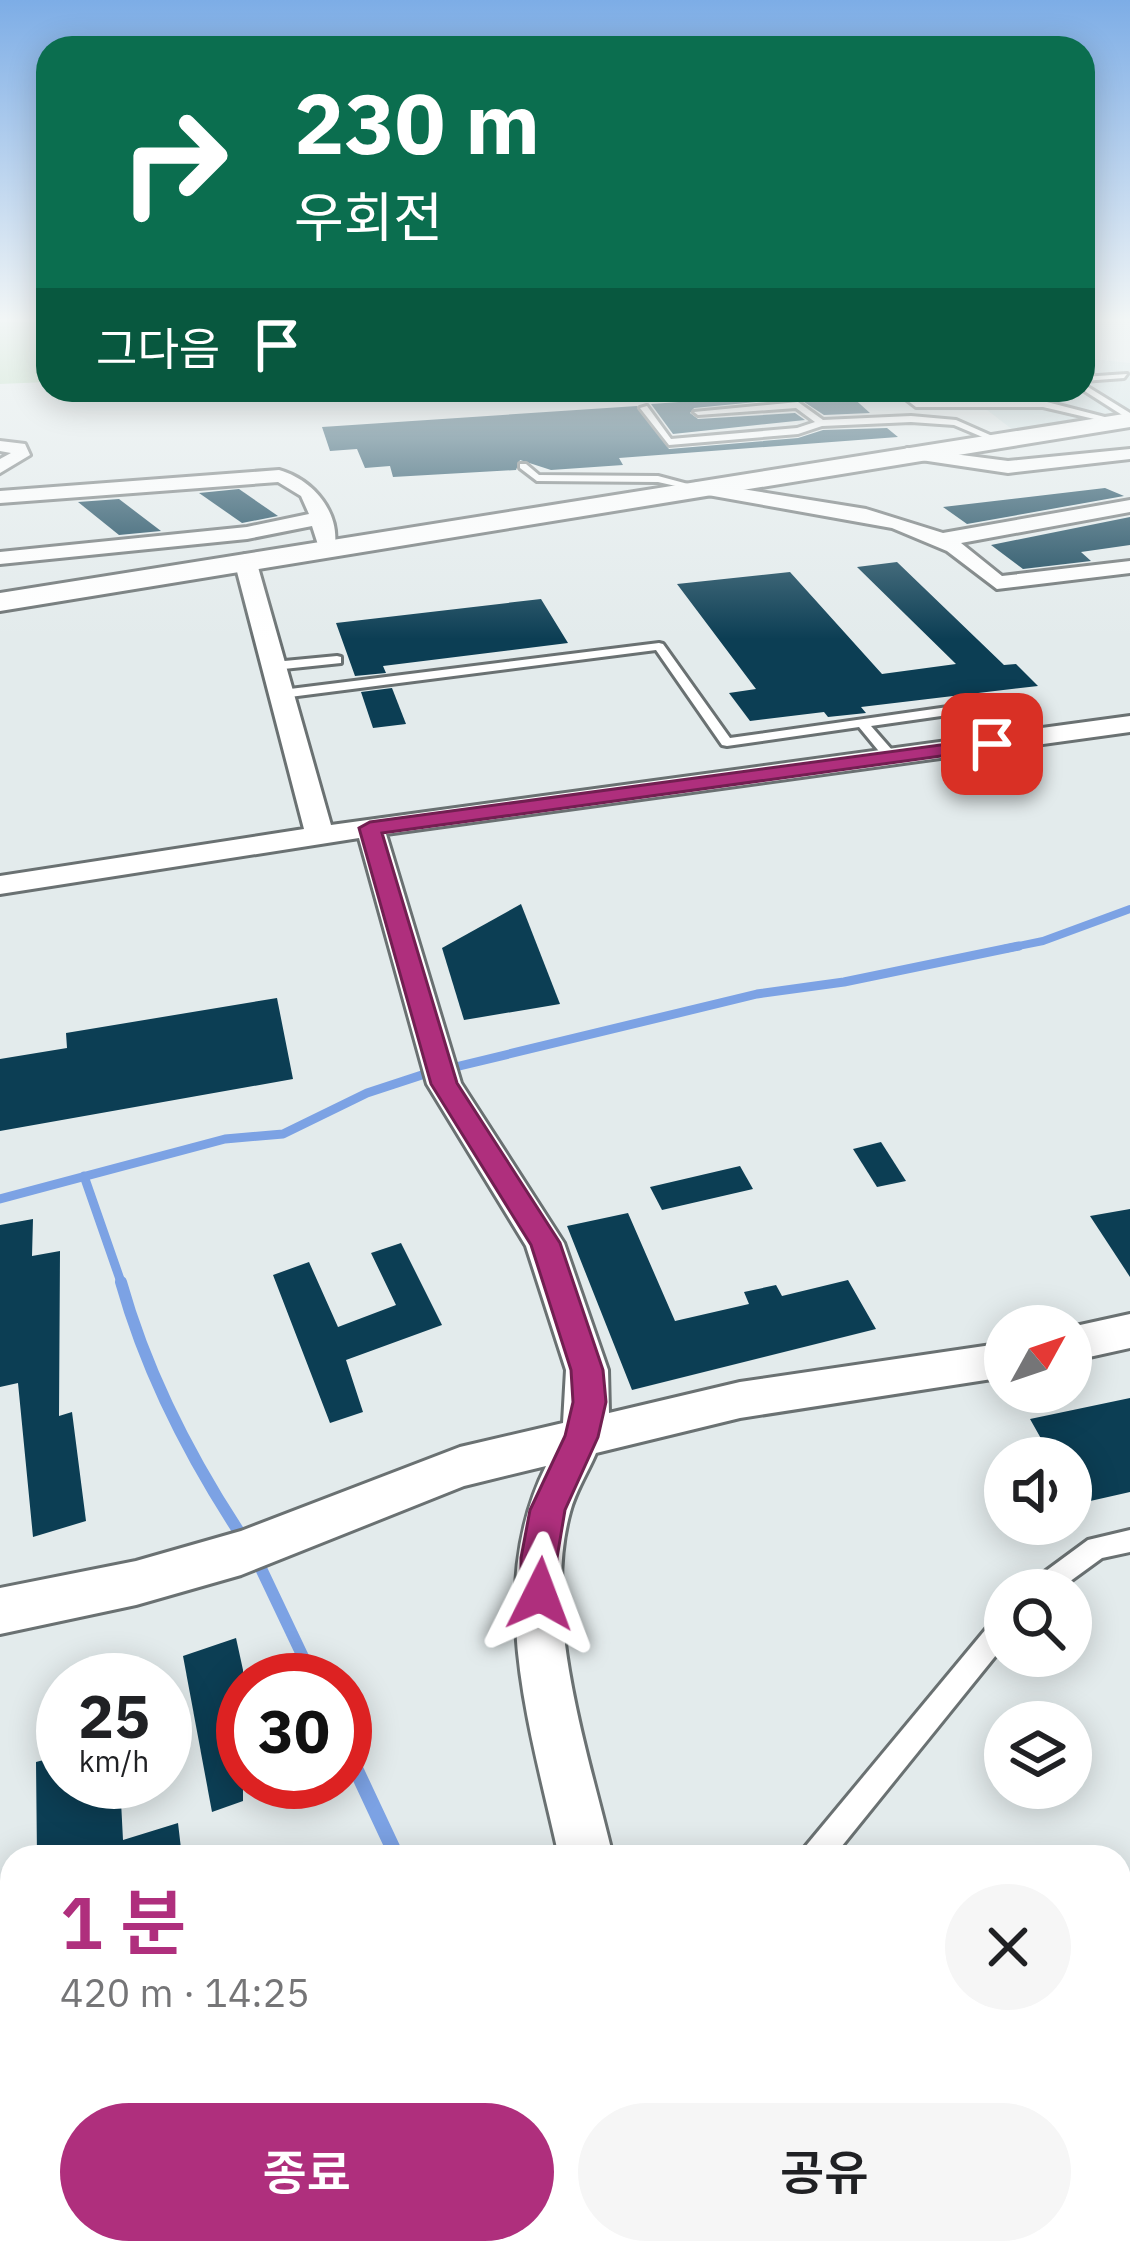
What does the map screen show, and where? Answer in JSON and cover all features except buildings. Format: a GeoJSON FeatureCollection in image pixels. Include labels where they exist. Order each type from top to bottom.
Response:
{"type":"FeatureCollection","features":[{"type":"Feature","properties":{"kind":"street"},"geometry":{"type":"LineString","coordinates":[[0,602],[1076,428]]}},
{"type":"Feature","properties":{"kind":"street"},"geometry":{"type":"LineString","coordinates":[[0,446],[19,448],[21,455],[0,467]]}},
{"type":"Feature","properties":{"kind":"street"},"geometry":{"type":"LineString","coordinates":[[907,453],[980,465],[1032,465],[1130,454]]}},
{"type":"Feature","properties":{"kind":"street"},"geometry":{"type":"LineString","coordinates":[[1032,465],[1130,533]]}},
{"type":"Feature","properties":{"kind":"street"},"geometry":{"type":"LineString","coordinates":[[0,497],[279,476],[307,486],[327,547]]}},
{"type":"Feature","properties":{"kind":"street"},"geometry":{"type":"LineString","coordinates":[[698,488],[820,505],[941,540],[997,583],[1130,567]]}},
{"type":"Feature","properties":{"kind":"street"},"geometry":{"type":"LineString","coordinates":[[941,540],[1130,506]]}},
{"type":"Feature","properties":{"kind":"street"},"geometry":{"type":"LineString","coordinates":[[0,558],[247,533],[320,518]]}},
{"type":"Feature","properties":{"kind":"street"},"geometry":{"type":"LineString","coordinates":[[245,560],[320,835]]}},
{"type":"Feature","properties":{"kind":"street"},"geometry":{"type":"LineString","coordinates":[[0,885],[320,835],[1130,724]]}},
{"type":"Feature","properties":{"kind":"street"},"geometry":{"type":"LineString","coordinates":[[370,828],[439,1070],[545,1243],[587,1370],[590,1402],[582,1437],[547,1510],[539,1558],[542,1666],[583,1845]]}},
{"type":"Feature","properties":{"kind":"street"},"geometry":{"type":"LineString","coordinates":[[1092,1339],[1130,1331]]}},
{"type":"Feature","properties":{"kind":"street"},"geometry":{"type":"LineString","coordinates":[[0,1611],[136,1583],[252,1547],[460,1467],[740,1400],[984,1363]]}},
{"type":"Feature","properties":{"kind":"lane"},"geometry":{"type":"LineString","coordinates":[[658,428],[669,442],[807,428]]}},
{"type":"Feature","properties":{"kind":"lane"},"geometry":{"type":"LineString","coordinates":[[959,428],[994,440]]}},
{"type":"Feature","properties":{"kind":"lane"},"geometry":{"type":"LineString","coordinates":[[523,466],[537,478],[658,479],[698,488]]}},
{"type":"Feature","properties":{"kind":"lane"},"geometry":{"type":"LineString","coordinates":[[282,694],[659,646],[727,742],[948,711]]}},
{"type":"Feature","properties":{"kind":"lane"},"geometry":{"type":"LineString","coordinates":[[274,666],[337,659]]}},
{"type":"Feature","properties":{"kind":"lane"},"geometry":{"type":"LineString","coordinates":[[862,723],[892,758]]}},
{"type":"Feature","properties":{"kind":"lane"},"geometry":{"type":"LineString","coordinates":[[1068,1569],[1096,1548],[1130,1541]]}},
{"type":"Feature","properties":{"kind":"lane"},"geometry":{"type":"LineString","coordinates":[[825,1845],[984,1651]]}},
{"type":"Feature","properties":{"kind":"waterway"},"geometry":{"type":"LineString","coordinates":[[1004,949],[1043,941],[1130,909]]}},
{"type":"Feature","properties":{"kind":"waterway"},"geometry":{"type":"LineString","coordinates":[[447,1069],[757,994],[844,982],[1019,946]]}},
{"type":"Feature","properties":{"kind":"waterway"},"geometry":{"type":"LineString","coordinates":[[84,1177],[225,1139],[283,1134],[367,1093],[431,1072]]}},
{"type":"Feature","properties":{"kind":"waterway"},"geometry":{"type":"LineString","coordinates":[[0,1199],[84,1177]]}},
{"type":"Feature","properties":{"kind":"waterway"},"geometry":{"type":"LineString","coordinates":[[84,1177],[122,1285]]}},
{"type":"Feature","properties":{"kind":"waterway"},"geometry":{"type":"LineString","coordinates":[[121,1282],[173,1416],[245,1541]]}},
{"type":"Feature","properties":{"kind":"waterway"},"geometry":{"type":"LineString","coordinates":[[257,1560],[301,1653]]}},
{"type":"Feature","properties":{"kind":"waterway"},"geometry":{"type":"LineString","coordinates":[[372,1804],[391,1845]]}},
{"type":"Feature","properties":{"kind":"route"},"geometry":{"type":"LineString","coordinates":[[540,1594],[539,1558],[547,1510],[582,1437],[590,1402],[587,1370],[545,1243],[444,1084],[370,828],[992,744]]}}]}
